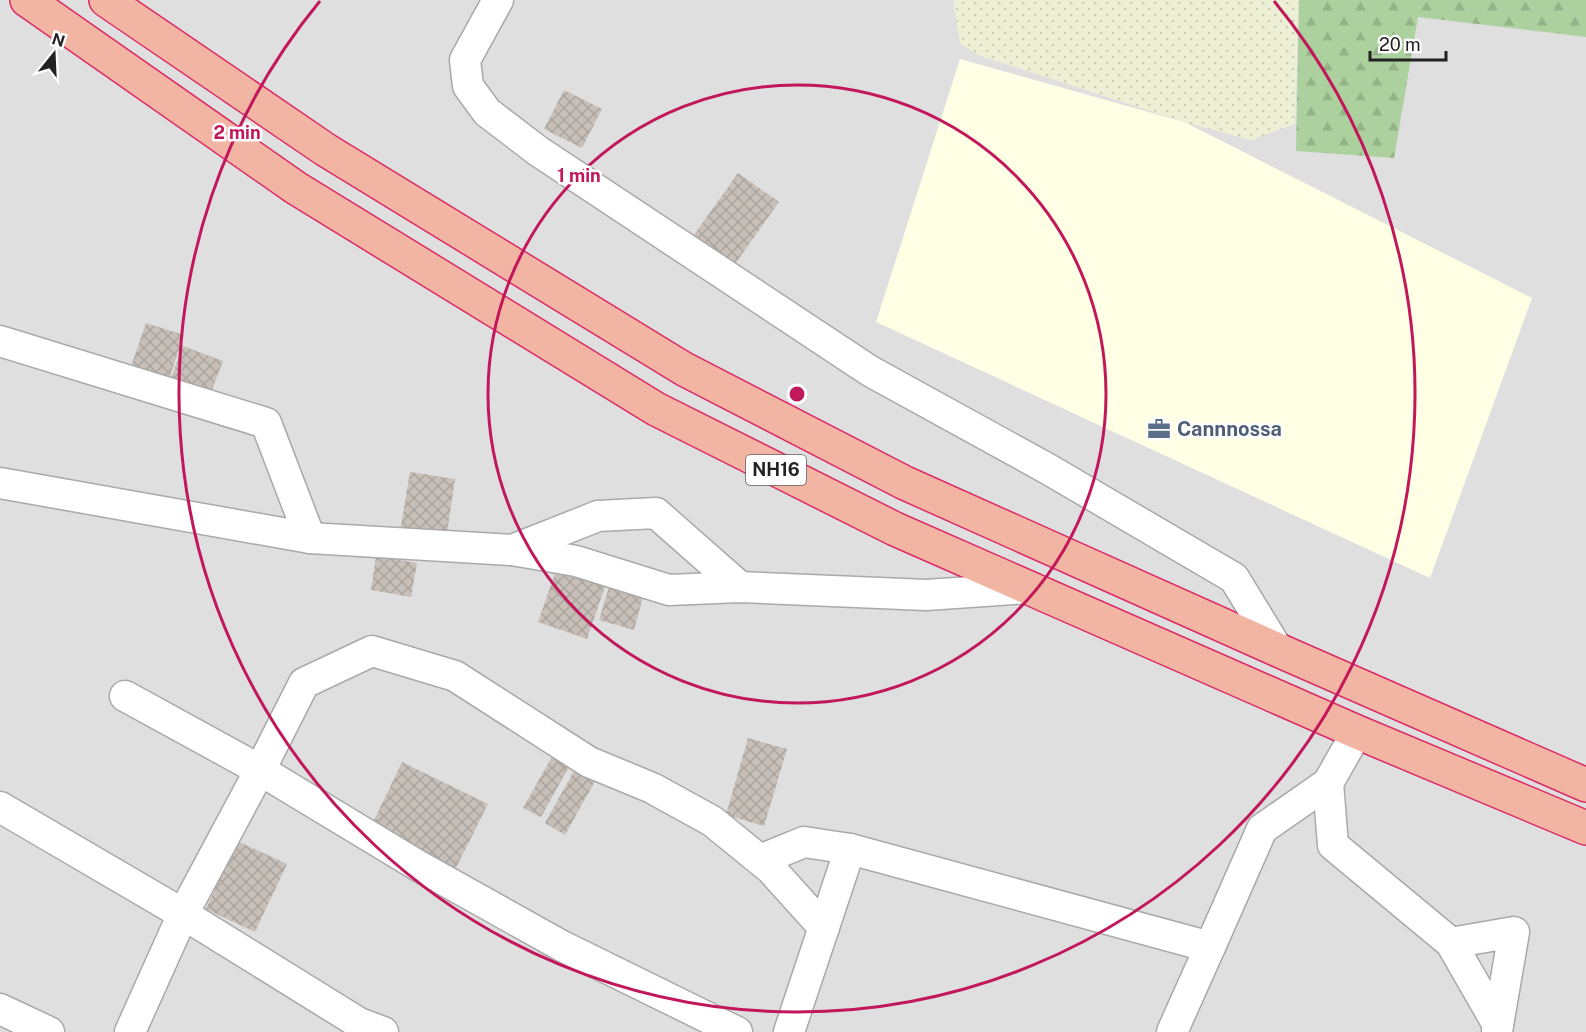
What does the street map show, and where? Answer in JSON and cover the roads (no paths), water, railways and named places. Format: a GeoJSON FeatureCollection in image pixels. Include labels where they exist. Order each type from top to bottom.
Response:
{"type":"FeatureCollection","features":[{"type":"Feature","properties":{"kind":"highway","name":"NH16"},"geometry":{"type":"LineString","coordinates":[[27,0],[296,188],[656,410],[895,529],[1357,732],[1586,828]]}},
{"type":"Feature","properties":{"kind":"highway","name":"NH16"},"geometry":{"type":"LineString","coordinates":[[106,0],[326,150],[684,369],[905,483],[1586,785]]}},
{"type":"Feature","properties":{"kind":"street"},"geometry":{"type":"LineString","coordinates":[[498,0],[465,60],[468,86],[487,112],[538,151],[870,371],[1048,469],[1234,578],[1278,650]]}},
{"type":"Feature","properties":{"kind":"street"},"geometry":{"type":"LineString","coordinates":[[0,341],[266,423],[310,538]]}},
{"type":"Feature","properties":{"kind":"street"},"geometry":{"type":"LineString","coordinates":[[0,483],[310,538],[512,550],[576,561],[669,590],[740,587],[926,595],[1030,588]]}},
{"type":"Feature","properties":{"kind":"street"},"geometry":{"type":"LineString","coordinates":[[512,550],[598,516],[656,513],[740,587]]}},
{"type":"Feature","properties":{"kind":"street"},"geometry":{"type":"LineString","coordinates":[[130,1032],[183,914],[261,770],[304,683],[372,651],[455,676],[589,762],[652,788],[712,821],[771,869],[824,928]]}},
{"type":"Feature","properties":{"kind":"street"},"geometry":{"type":"LineString","coordinates":[[125,696],[261,770],[417,865],[562,946],[737,1032]]}},
{"type":"Feature","properties":{"kind":"street"},"geometry":{"type":"LineString","coordinates":[[1172,1032],[1262,829],[1328,783],[1357,732]]}},
{"type":"Feature","properties":{"kind":"street"},"geometry":{"type":"LineString","coordinates":[[1328,783],[1333,845],[1450,943],[1497,1028]]}},
{"type":"Feature","properties":{"kind":"street"},"geometry":{"type":"LineString","coordinates":[[0,807],[183,914],[359,1023],[383,1032]]}},
{"type":"Feature","properties":{"kind":"street"},"geometry":{"type":"LineString","coordinates":[[760,860],[804,842],[850,849],[1209,947]]}},
{"type":"Feature","properties":{"kind":"street"},"geometry":{"type":"LineString","coordinates":[[789,1032],[850,849]]}},
{"type":"Feature","properties":{"kind":"street"},"geometry":{"type":"LineString","coordinates":[[1450,943],[1514,932],[1497,1028]]}},
{"type":"Feature","properties":{"kind":"street"},"geometry":{"type":"LineString","coordinates":[[0,1009],[49,1032]]}},
{"type":"Feature","properties":{"kind":"place","name":"Cannnossa"},"geometry":{"type":"Point","coordinates":[1159,429]}}]}
